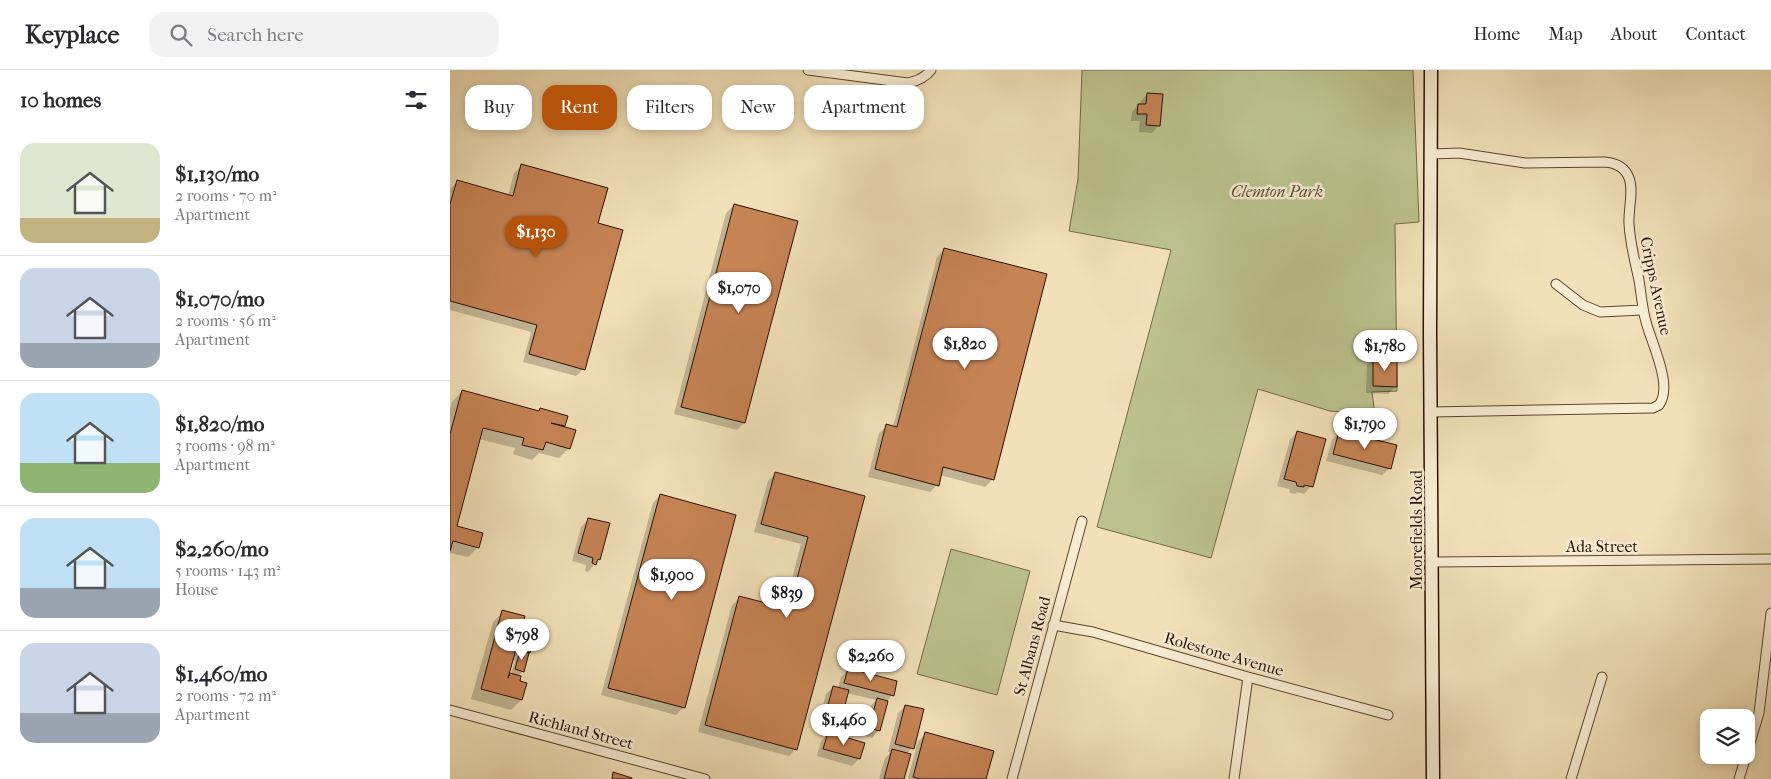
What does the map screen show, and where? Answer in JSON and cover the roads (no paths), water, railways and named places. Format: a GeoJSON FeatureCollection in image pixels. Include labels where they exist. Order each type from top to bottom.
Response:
{"type":"FeatureCollection","features":[{"type":"Feature","properties":{"kind":"main road","name":"Moorefields Road"},"geometry":{"type":"LineString","coordinates":[[1431,70],[1430,333],[1433,562],[1431,720],[1433,779]]}},
{"type":"Feature","properties":{"kind":"street"},"geometry":{"type":"LineString","coordinates":[[808,70],[908,83],[916,82],[931,70]]}},
{"type":"Feature","properties":{"kind":"street","name":"Cripps Avenue"},"geometry":{"type":"LineString","coordinates":[[1431,412],[1656,407],[1663,399],[1664,382],[1643,310],[1629,225],[1630,182],[1621,166],[1605,162],[1525,163],[1459,153],[1432,154]]}},
{"type":"Feature","properties":{"kind":"street"},"geometry":{"type":"LineString","coordinates":[[1556,284],[1584,305],[1600,312],[1643,310]]}},
{"type":"Feature","properties":{"kind":"street","name":"St Albans Road"},"geometry":{"type":"LineString","coordinates":[[1012,779],[1082,520]]}},
{"type":"Feature","properties":{"kind":"street","name":"Ada Street"},"geometry":{"type":"LineString","coordinates":[[1433,562],[1771,560]]}},
{"type":"Feature","properties":{"kind":"street"},"geometry":{"type":"LineString","coordinates":[[1739,779],[1759,713],[1771,613]]}},
{"type":"Feature","properties":{"kind":"street","name":"Rolestone Avenue"},"geometry":{"type":"LineString","coordinates":[[1053,625],[1093,632],[1388,715]]}},
{"type":"Feature","properties":{"kind":"street"},"geometry":{"type":"LineString","coordinates":[[1234,779],[1248,677]]}},
{"type":"Feature","properties":{"kind":"street"},"geometry":{"type":"LineString","coordinates":[[1570,779],[1602,677]]}},
{"type":"Feature","properties":{"kind":"street","name":"Richland Street"},"geometry":{"type":"LineString","coordinates":[[450,710],[705,779]]}},
{"type":"Feature","properties":{"kind":"park label","name":"Clemton Park"},"geometry":{"type":"Point","coordinates":[1277,191]}}]}
